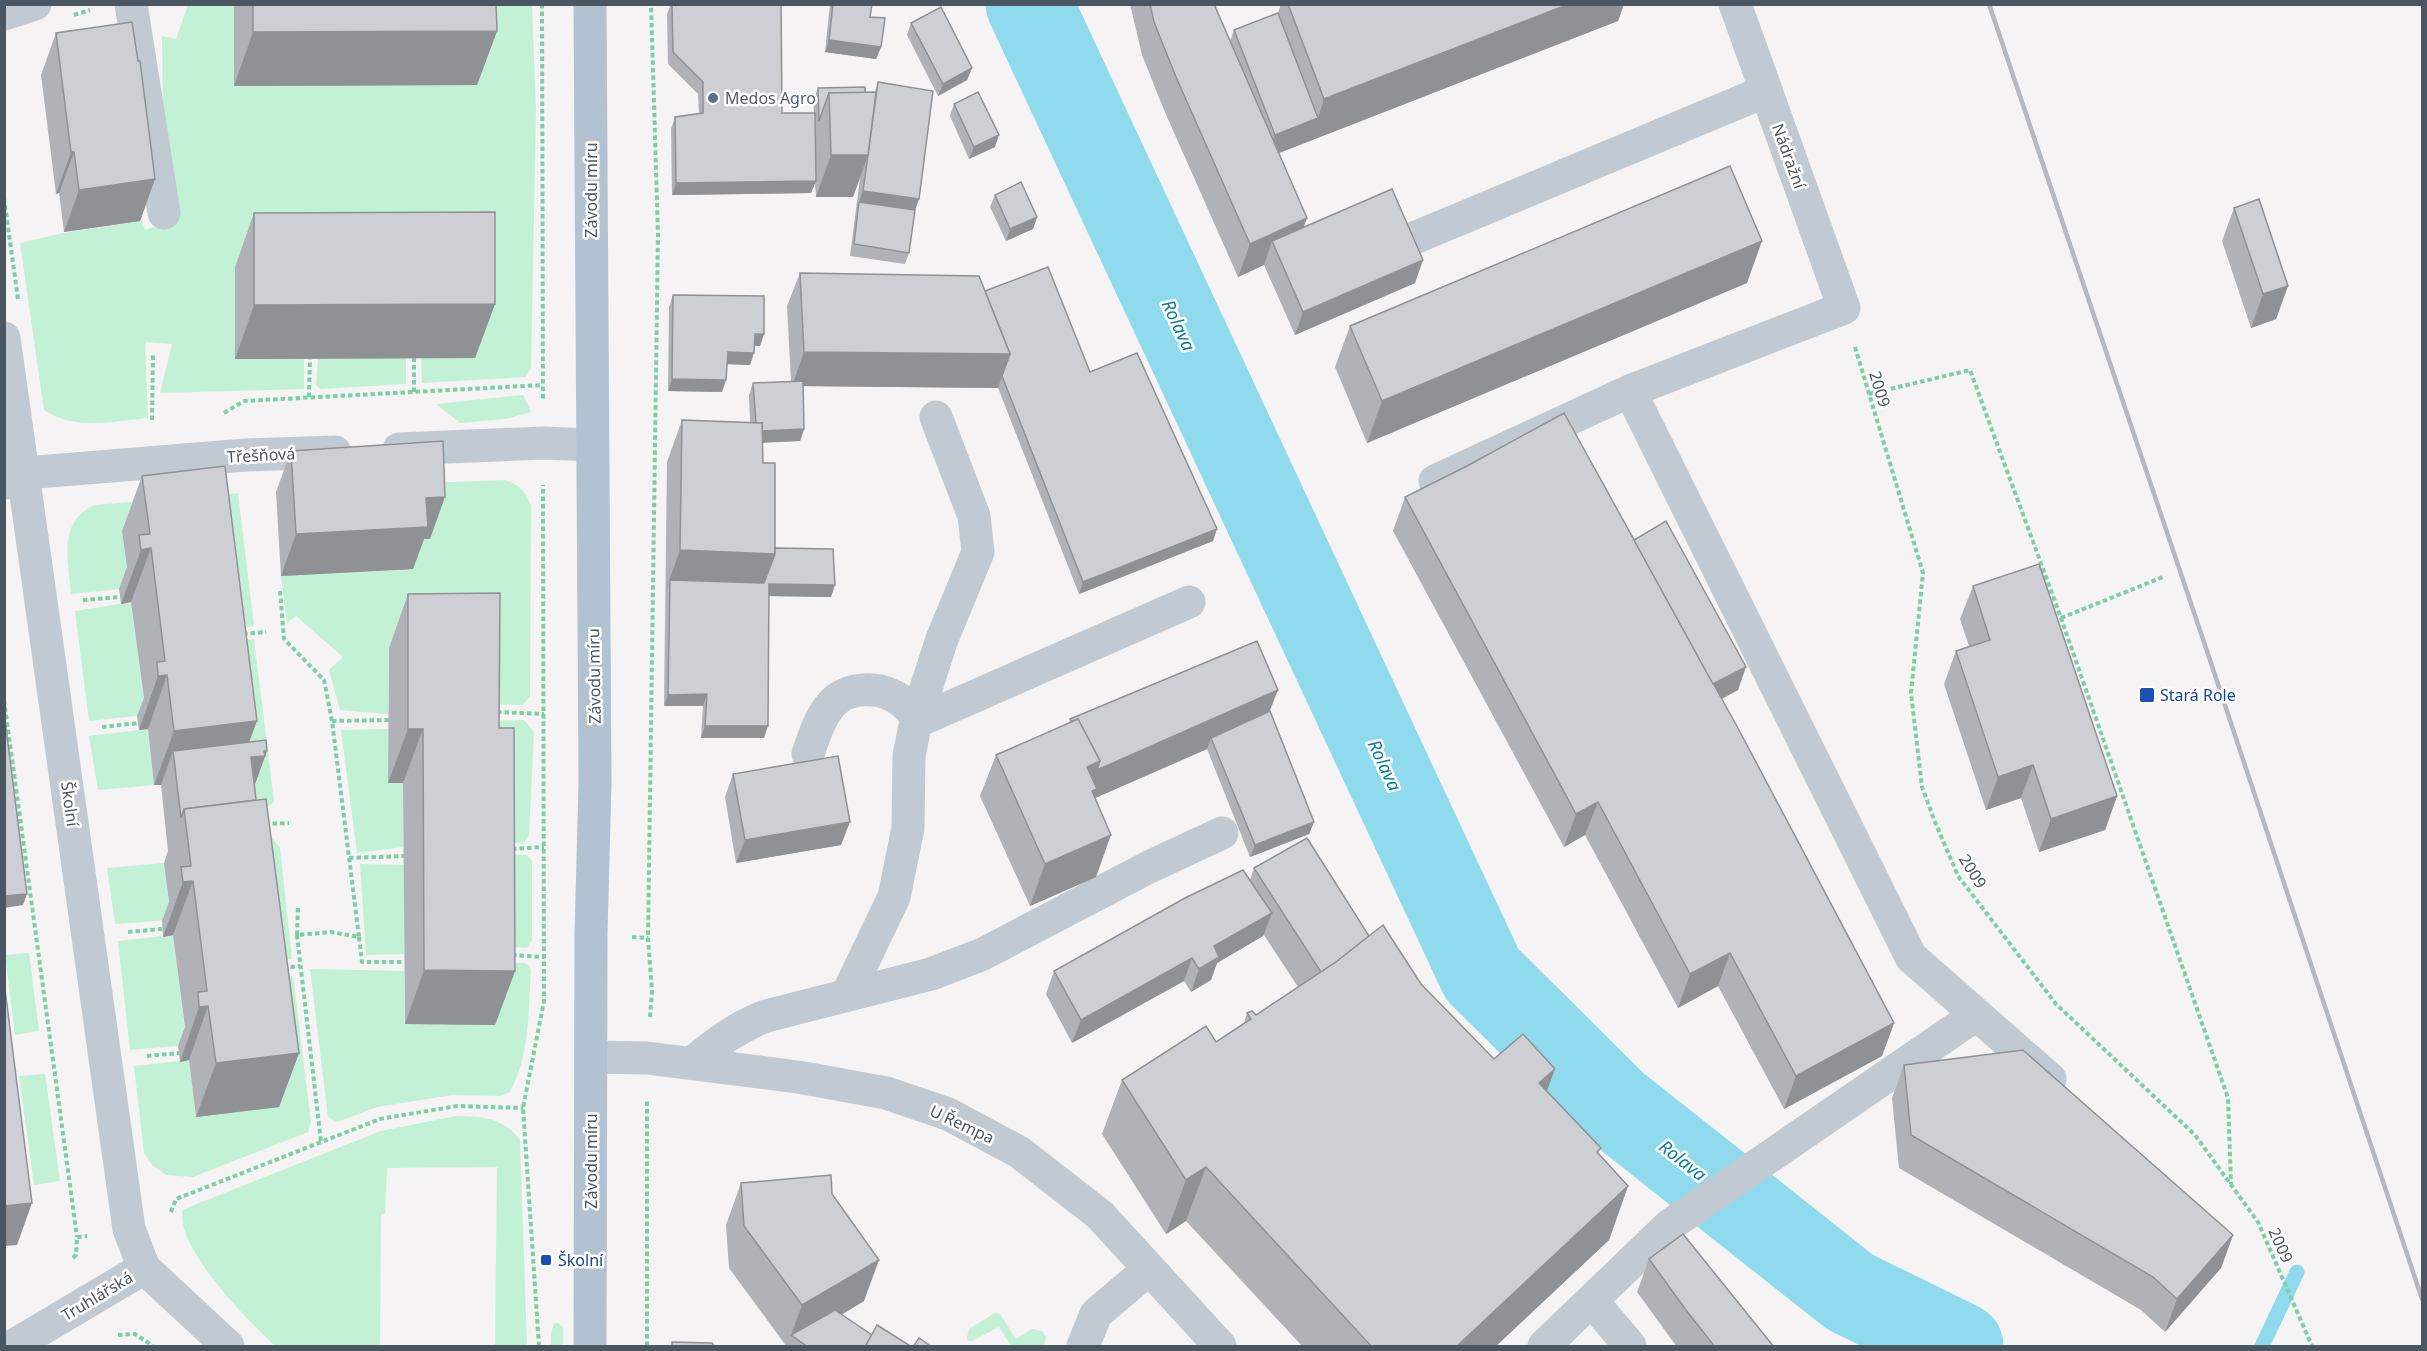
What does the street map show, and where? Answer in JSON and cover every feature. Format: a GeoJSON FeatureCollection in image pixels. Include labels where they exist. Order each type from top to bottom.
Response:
{"type":"FeatureCollection","features":[{"type":"Feature","properties":{"kind":"main road","name":"Závodu míru"},"geometry":{"type":"LineString","coordinates":[[590,4],[595,783],[590,1347]]}},
{"type":"Feature","properties":{"kind":"street"},"geometry":{"type":"LineString","coordinates":[[4,14],[35,4]]}},
{"type":"Feature","properties":{"kind":"street"},"geometry":{"type":"LineString","coordinates":[[131,4],[164,213]]}},
{"type":"Feature","properties":{"kind":"street","name":"Nádražní"},"geometry":{"type":"LineString","coordinates":[[1735,4],[1844,308]]}},
{"type":"Feature","properties":{"kind":"street"},"geometry":{"type":"LineString","coordinates":[[1407,241],[1766,91]]}},
{"type":"Feature","properties":{"kind":"street"},"geometry":{"type":"LineString","coordinates":[[1435,481],[1630,391],[1844,308]]}},
{"type":"Feature","properties":{"kind":"street","name":"Školní"},"geometry":{"type":"LineString","coordinates":[[4,338],[15,479],[129,1229],[144,1268]]}},
{"type":"Feature","properties":{"kind":"street"},"geometry":{"type":"LineString","coordinates":[[1630,391],[1911,957],[2072,1099]]}},
{"type":"Feature","properties":{"kind":"street"},"geometry":{"type":"LineString","coordinates":[[847,994],[894,897],[908,828],[909,756],[916,719],[942,639],[978,552],[974,516],[936,417]]}},
{"type":"Feature","properties":{"kind":"street","name":"Třešňová"},"geometry":{"type":"LineString","coordinates":[[15,479],[246,455],[543,443],[592,445]]}},
{"type":"Feature","properties":{"kind":"street"},"geometry":{"type":"LineString","coordinates":[[916,719],[1189,602]]}},
{"type":"Feature","properties":{"kind":"street"},"geometry":{"type":"LineString","coordinates":[[808,754],[823,718],[836,700],[851,692],[868,690],[890,694],[902,701],[916,719]]}},
{"type":"Feature","properties":{"kind":"street"},"geometry":{"type":"LineString","coordinates":[[692,1064],[718,1041],[743,1025],[766,1016],[847,994],[931,975],[983,954],[1149,867],[1222,833]]}},
{"type":"Feature","properties":{"kind":"street"},"geometry":{"type":"LineString","coordinates":[[1544,1347],[1670,1225],[1976,1015]]}},
{"type":"Feature","properties":{"kind":"street","name":"U Řempa"},"geometry":{"type":"LineString","coordinates":[[591,1057],[647,1058],[798,1077],[885,1093],[948,1114],[1019,1152],[1100,1215],[1220,1347]]}},
{"type":"Feature","properties":{"kind":"street","name":"Truhlářská"},"geometry":{"type":"LineString","coordinates":[[13,1347],[144,1268],[228,1347]]}},
{"type":"Feature","properties":{"kind":"street"},"geometry":{"type":"LineString","coordinates":[[1083,1347],[1096,1314],[1148,1269]]}},
{"type":"Feature","properties":{"kind":"street"},"geometry":{"type":"LineString","coordinates":[[1592,1301],[1630,1347]]}},
{"type":"Feature","properties":{"kind":"path"},"geometry":{"type":"LineString","coordinates":[[538,1347],[523,1108],[544,1001],[542,4]]}},
{"type":"Feature","properties":{"kind":"path"},"geometry":{"type":"LineString","coordinates":[[647,1347],[647,1058],[652,991],[648,938],[658,234],[651,4]]}},
{"type":"Feature","properties":{"kind":"path"},"geometry":{"type":"LineString","coordinates":[[4,198],[19,303]]}},
{"type":"Feature","properties":{"kind":"path","name":"2009"},"geometry":{"type":"LineString","coordinates":[[1844,308],[1923,573],[1911,693],[1922,787],[1958,876],[2056,1005],[2195,1136],[2258,1222],[2312,1347]]}},
{"type":"Feature","properties":{"kind":"path"},"geometry":{"type":"LineString","coordinates":[[152,430],[153,354]]}},
{"type":"Feature","properties":{"kind":"path"},"geometry":{"type":"LineString","coordinates":[[309,397],[310,358]]}},
{"type":"Feature","properties":{"kind":"path"},"geometry":{"type":"LineString","coordinates":[[414,358],[414,392]]}},
{"type":"Feature","properties":{"kind":"path"},"geometry":{"type":"LineString","coordinates":[[1869,394],[1970,370],[2061,618],[2228,1098],[2231,1186]]}},
{"type":"Feature","properties":{"kind":"path"},"geometry":{"type":"LineString","coordinates":[[216,417],[244,401],[543,385]]}},
{"type":"Feature","properties":{"kind":"path"},"geometry":{"type":"LineString","coordinates":[[2061,618],[2163,577]]}},
{"type":"Feature","properties":{"kind":"path"},"geometry":{"type":"LineString","coordinates":[[280,591],[284,639],[324,680],[332,721],[362,962],[404,962]]}},
{"type":"Feature","properties":{"kind":"path"},"geometry":{"type":"LineString","coordinates":[[76,601],[120,597]]}},
{"type":"Feature","properties":{"kind":"path"},"geometry":{"type":"LineString","coordinates":[[232,636],[266,632]]}},
{"type":"Feature","properties":{"kind":"path"},"geometry":{"type":"LineString","coordinates":[[4,700],[77,1237]]}},
{"type":"Feature","properties":{"kind":"path"},"geometry":{"type":"LineString","coordinates":[[490,712],[544,714]]}},
{"type":"Feature","properties":{"kind":"path"},"geometry":{"type":"LineString","coordinates":[[332,721],[388,720]]}},
{"type":"Feature","properties":{"kind":"path"},"geometry":{"type":"LineString","coordinates":[[92,728],[138,723]]}},
{"type":"Feature","properties":{"kind":"path"},"geometry":{"type":"LineString","coordinates":[[255,825],[289,823]]}},
{"type":"Feature","properties":{"kind":"path"},"geometry":{"type":"LineString","coordinates":[[505,849],[544,848]]}},
{"type":"Feature","properties":{"kind":"path"},"geometry":{"type":"LineString","coordinates":[[350,858],[404,856]]}},
{"type":"Feature","properties":{"kind":"path"},"geometry":{"type":"LineString","coordinates":[[298,907],[297,935],[300,966],[321,1142]]}},
{"type":"Feature","properties":{"kind":"path"},"geometry":{"type":"LineString","coordinates":[[118,932],[162,929]]}},
{"type":"Feature","properties":{"kind":"path"},"geometry":{"type":"LineString","coordinates":[[297,935],[331,932],[359,937]]}},
{"type":"Feature","properties":{"kind":"path"},"geometry":{"type":"LineString","coordinates":[[505,954],[544,957]]}},
{"type":"Feature","properties":{"kind":"path"},"geometry":{"type":"LineString","coordinates":[[281,968],[300,966]]}},
{"type":"Feature","properties":{"kind":"path"},"geometry":{"type":"LineString","coordinates":[[129,1229],[168,1220],[176,1199],[380,1119],[457,1106],[523,1108]]}},
{"type":"Feature","properties":{"kind":"path"},"geometry":{"type":"LineString","coordinates":[[111,1335],[135,1334],[153,1347]]}},
{"type":"Feature","properties":{"kind":"green space"},"geometry":{"type":"Polygon","coordinates":[[[188,5],[234,5],[234,86],[475,5],[532,5],[536,110],[531,368],[526,377],[422,383],[421,358],[475,357],[235,267],[235,358],[304,359],[304,389],[160,393],[172,344],[145,342],[148,418],[81,423],[68,421],[44,410],[20,243],[63,233],[142,221],[145,230],[179,220],[163,112],[162,36],[176,39],[188,5]]]}},
{"type":"Feature","properties":{"kind":"green space"},"geometry":{"type":"Polygon","coordinates":[[[318,358],[406,358],[406,384],[320,389],[316,385],[318,358]]]}},
{"type":"Feature","properties":{"kind":"green space"},"geometry":{"type":"Polygon","coordinates":[[[523,395],[531,412],[505,419],[460,423],[436,404],[523,395]]]}},
{"type":"Feature","properties":{"kind":"green space"},"geometry":{"type":"Polygon","coordinates":[[[505,480],[521,489],[531,506],[530,696],[523,705],[480,704],[389,648],[388,714],[340,710],[329,670],[343,657],[296,616],[287,623],[281,576],[412,566],[428,483],[505,480]]]}},
{"type":"Feature","properties":{"kind":"green space"},"geometry":{"type":"Polygon","coordinates":[[[238,493],[254,626],[219,629],[130,588],[71,594],[68,542],[75,520],[83,512],[95,505],[238,493]]]}},
{"type":"Feature","properties":{"kind":"green space"},"geometry":{"type":"Polygon","coordinates":[[[131,602],[146,715],[89,721],[75,611],[131,602]]]}},
{"type":"Feature","properties":{"kind":"green space"},"geometry":{"type":"Polygon","coordinates":[[[254,639],[274,802],[253,819],[252,785],[255,783],[221,643],[254,639]]]}},
{"type":"Feature","properties":{"kind":"green space"},"geometry":{"type":"Polygon","coordinates":[[[524,720],[534,732],[529,835],[524,844],[495,840],[479,722],[524,720]]]}},
{"type":"Feature","properties":{"kind":"green space"},"geometry":{"type":"Polygon","coordinates":[[[148,729],[154,785],[98,790],[89,736],[148,729]]]}},
{"type":"Feature","properties":{"kind":"green space"},"geometry":{"type":"Polygon","coordinates":[[[388,729],[388,783],[403,783],[403,847],[357,853],[341,730],[388,729]]]}},
{"type":"Feature","properties":{"kind":"green space"},"geometry":{"type":"Polygon","coordinates":[[[271,837],[280,848],[292,959],[260,962],[271,837]]]}},
{"type":"Feature","properties":{"kind":"green space"},"geometry":{"type":"Polygon","coordinates":[[[495,854],[527,855],[532,861],[532,940],[527,948],[495,946],[495,854]]]}},
{"type":"Feature","properties":{"kind":"green space"},"geometry":{"type":"Polygon","coordinates":[[[164,863],[171,920],[115,924],[107,868],[164,863]]]}},
{"type":"Feature","properties":{"kind":"green space"},"geometry":{"type":"Polygon","coordinates":[[[360,864],[404,865],[404,954],[366,955],[360,864]]]}},
{"type":"Feature","properties":{"kind":"green space"},"geometry":{"type":"Polygon","coordinates":[[[173,935],[187,1045],[130,1050],[118,941],[173,935]]]}},
{"type":"Feature","properties":{"kind":"green space"},"geometry":{"type":"Polygon","coordinates":[[[29,953],[39,1031],[15,1035],[5,955],[29,953]]]}},
{"type":"Feature","properties":{"kind":"green space"},"geometry":{"type":"Polygon","coordinates":[[[495,962],[524,963],[529,965],[531,971],[525,1048],[517,1078],[510,1092],[500,1096],[452,1095],[377,1107],[337,1122],[328,1117],[310,969],[404,971],[405,1024],[495,1025],[495,962]]]}},
{"type":"Feature","properties":{"kind":"green space"},"geometry":{"type":"Polygon","coordinates":[[[293,976],[311,1122],[308,1132],[193,1177],[166,1175],[152,1165],[144,1153],[134,1066],[189,1060],[196,1117],[263,980],[293,976]]]}},
{"type":"Feature","properties":{"kind":"green space"},"geometry":{"type":"Polygon","coordinates":[[[45,1074],[60,1181],[34,1185],[19,1076],[45,1074]]]}},
{"type":"Feature","properties":{"kind":"green space"},"geometry":{"type":"Polygon","coordinates":[[[456,1116],[475,1117],[500,1123],[520,1140],[527,1346],[495,1346],[497,1167],[387,1168],[385,1214],[381,1214],[380,1346],[275,1346],[248,1320],[216,1283],[190,1243],[183,1225],[183,1210],[381,1131],[456,1116]]]}},
{"type":"Feature","properties":{"kind":"green space"},"geometry":{"type":"Polygon","coordinates":[[[995,1313],[1000,1314],[1016,1339],[1032,1329],[1042,1331],[1046,1337],[1044,1346],[1011,1346],[999,1327],[969,1341],[967,1338],[969,1329],[995,1313]]]}},
{"type":"Feature","properties":{"kind":"green space"},"geometry":{"type":"Polygon","coordinates":[[[558,1323],[563,1327],[563,1346],[551,1346],[551,1333],[554,1324],[558,1323]]]}},
{"type":"Feature","properties":{"kind":"building"},"geometry":{"type":"Polygon","coordinates":[[[253,4],[496,4],[497,31],[253,32],[253,4]]]}},
{"type":"Feature","properties":{"kind":"building"},"geometry":{"type":"Polygon","coordinates":[[[672,4],[781,4],[782,113],[815,113],[816,181],[676,183],[675,117],[703,113],[703,82],[673,52],[672,4]]]}},
{"type":"Feature","properties":{"kind":"building"},"geometry":{"type":"Polygon","coordinates":[[[833,4],[872,4],[870,17],[885,18],[881,47],[829,40],[833,4]]]}},
{"type":"Feature","properties":{"kind":"building"},"geometry":{"type":"Polygon","coordinates":[[[1150,4],[1214,4],[1307,218],[1250,244],[1176,77],[1154,22],[1150,4]]]}},
{"type":"Feature","properties":{"kind":"building"},"geometry":{"type":"Polygon","coordinates":[[[1288,4],[1569,4],[1324,99],[1288,4]]]}},
{"type":"Feature","properties":{"kind":"building"},"geometry":{"type":"Polygon","coordinates":[[[941,7],[972,68],[943,84],[911,23],[941,7]]]}},
{"type":"Feature","properties":{"kind":"building"},"geometry":{"type":"Polygon","coordinates":[[[1278,13],[1318,118],[1275,135],[1234,30],[1278,13]]]}},
{"type":"Feature","properties":{"kind":"building"},"geometry":{"type":"Polygon","coordinates":[[[132,22],[138,61],[140,61],[155,179],[79,190],[74,152],[71,152],[56,33],[132,22]]]}},
{"type":"Feature","properties":{"kind":"building"},"geometry":{"type":"Polygon","coordinates":[[[878,82],[933,91],[919,199],[863,191],[878,82]]]}},
{"type":"Feature","properties":{"kind":"building"},"geometry":{"type":"Polygon","coordinates":[[[865,87],[865,93],[829,93],[819,121],[818,88],[865,87]]]}},
{"type":"Feature","properties":{"kind":"building"},"geometry":{"type":"Polygon","coordinates":[[[876,92],[868,155],[831,155],[829,93],[876,92]]]}},
{"type":"Feature","properties":{"kind":"building"},"geometry":{"type":"Polygon","coordinates":[[[978,92],[999,135],[974,147],[954,104],[978,92]]]}},
{"type":"Feature","properties":{"kind":"building"},"geometry":{"type":"Polygon","coordinates":[[[1730,166],[1762,241],[1382,401],[1350,326],[1730,166]]]}},
{"type":"Feature","properties":{"kind":"building"},"geometry":{"type":"Polygon","coordinates":[[[1021,182],[1037,217],[1010,229],[995,195],[1021,182]]]}},
{"type":"Feature","properties":{"kind":"building"},"geometry":{"type":"Polygon","coordinates":[[[1392,189],[1423,260],[1303,312],[1272,241],[1392,189]]]}},
{"type":"Feature","properties":{"kind":"building"},"geometry":{"type":"Polygon","coordinates":[[[2259,199],[2288,286],[2263,294],[2234,208],[2259,199]]]}},
{"type":"Feature","properties":{"kind":"building"},"geometry":{"type":"Polygon","coordinates":[[[859,202],[915,210],[909,253],[854,244],[859,202]]]}},
{"type":"Feature","properties":{"kind":"building"},"geometry":{"type":"Polygon","coordinates":[[[495,212],[495,304],[254,305],[254,213],[495,212]]]}},
{"type":"Feature","properties":{"kind":"building"},"geometry":{"type":"Polygon","coordinates":[[[1048,267],[1090,372],[1137,353],[1217,529],[1083,582],[1002,376],[1010,354],[985,291],[1048,267]]]}},
{"type":"Feature","properties":{"kind":"building"},"geometry":{"type":"Polygon","coordinates":[[[800,273],[979,276],[1010,354],[804,352],[800,273]]]}},
{"type":"Feature","properties":{"kind":"building"},"geometry":{"type":"Polygon","coordinates":[[[673,295],[764,296],[764,334],[755,334],[754,353],[728,352],[726,380],[672,379],[673,295]]]}},
{"type":"Feature","properties":{"kind":"building"},"geometry":{"type":"Polygon","coordinates":[[[803,381],[804,429],[762,431],[762,423],[756,423],[753,383],[803,381]]]}},
{"type":"Feature","properties":{"kind":"building"},"geometry":{"type":"Polygon","coordinates":[[[1564,413],[1739,730],[1894,1023],[1796,1076],[1730,953],[1690,974],[1598,802],[1576,814],[1405,497],[1564,413]]]}},
{"type":"Feature","properties":{"kind":"building"},"geometry":{"type":"Polygon","coordinates":[[[682,420],[762,423],[763,463],[775,463],[775,554],[680,550],[682,420]]]}},
{"type":"Feature","properties":{"kind":"building"},"geometry":{"type":"Polygon","coordinates":[[[443,441],[445,497],[426,498],[428,527],[296,534],[291,451],[443,441]]]}},
{"type":"Feature","properties":{"kind":"building"},"geometry":{"type":"Polygon","coordinates":[[[225,466],[257,721],[174,731],[167,675],[158,676],[157,662],[165,661],[151,548],[141,550],[139,535],[150,534],[142,476],[225,466]]]}},
{"type":"Feature","properties":{"kind":"building"},"geometry":{"type":"Polygon","coordinates":[[[1666,521],[1746,667],[1713,684],[1634,540],[1666,521]]]}},
{"type":"Feature","properties":{"kind":"building"},"geometry":{"type":"Polygon","coordinates":[[[775,548],[833,549],[835,585],[769,584],[768,726],[705,726],[707,694],[668,695],[670,580],[764,583],[775,548]]]}},
{"type":"Feature","properties":{"kind":"building"},"geometry":{"type":"Polygon","coordinates":[[[2039,564],[2117,796],[2051,819],[2033,765],[1998,777],[1956,651],[1990,640],[1973,586],[2039,564]]]}},
{"type":"Feature","properties":{"kind":"building"},"geometry":{"type":"Polygon","coordinates":[[[500,593],[499,728],[514,728],[515,971],[424,970],[423,729],[408,729],[408,594],[500,593]]]}},
{"type":"Feature","properties":{"kind":"building"},"geometry":{"type":"Polygon","coordinates":[[[1257,641],[1278,690],[1097,770],[1100,761],[1078,719],[1072,721],[1070,719],[1257,641]]]}},
{"type":"Feature","properties":{"kind":"building"},"geometry":{"type":"Polygon","coordinates":[[[1270,711],[1314,822],[1255,845],[1211,738],[1270,711]]]}},
{"type":"Feature","properties":{"kind":"building"},"geometry":{"type":"Polygon","coordinates":[[[4,712],[27,894],[4,896],[4,712]]]}},
{"type":"Feature","properties":{"kind":"building"},"geometry":{"type":"Polygon","coordinates":[[[1078,719],[1100,761],[1087,767],[1097,789],[1092,791],[1111,835],[1045,864],[996,755],[1078,719]]]}},
{"type":"Feature","properties":{"kind":"building"},"geometry":{"type":"Polygon","coordinates":[[[266,740],[265,756],[251,757],[256,800],[184,809],[181,818],[173,751],[266,740]]]}},
{"type":"Feature","properties":{"kind":"building"},"geometry":{"type":"Polygon","coordinates":[[[838,756],[850,822],[745,840],[733,774],[838,756]]]}},
{"type":"Feature","properties":{"kind":"building"},"geometry":{"type":"Polygon","coordinates":[[[266,799],[299,1053],[216,1063],[208,1006],[199,1007],[198,992],[207,991],[193,881],[183,882],[182,875],[181,867],[191,866],[184,809],[266,799]]]}},
{"type":"Feature","properties":{"kind":"building"},"geometry":{"type":"Polygon","coordinates":[[[1307,838],[1369,936],[1321,972],[1254,868],[1307,838]]]}},
{"type":"Feature","properties":{"kind":"building"},"geometry":{"type":"Polygon","coordinates":[[[1243,870],[1272,913],[1214,946],[1219,957],[1199,969],[1192,958],[1081,1020],[1054,971],[1185,898],[1243,870]]]}},
{"type":"Feature","properties":{"kind":"building"},"geometry":{"type":"Polygon","coordinates":[[[1383,925],[1421,984],[1494,1059],[1523,1034],[1555,1069],[1539,1083],[1601,1148],[1597,1152],[1628,1186],[1456,1347],[1372,1347],[1206,1167],[1186,1180],[1122,1080],[1206,1026],[1216,1042],[1251,1019],[1247,1013],[1252,1011],[1256,1015],[1336,962],[1383,925]]]}},
{"type":"Feature","properties":{"kind":"building"},"geometry":{"type":"Polygon","coordinates":[[[4,981],[32,1203],[4,1206],[4,981]]]}},
{"type":"Feature","properties":{"kind":"building"},"geometry":{"type":"Polygon","coordinates":[[[2023,1050],[2233,1235],[2177,1299],[2153,1277],[1911,1135],[1904,1065],[2023,1050]]]}},
{"type":"Feature","properties":{"kind":"building"},"geometry":{"type":"Polygon","coordinates":[[[831,1175],[832,1194],[879,1260],[802,1305],[744,1226],[741,1183],[831,1175]]]}},
{"type":"Feature","properties":{"kind":"building"},"geometry":{"type":"Polygon","coordinates":[[[1683,1234],[1774,1347],[1715,1347],[1649,1259],[1683,1234]]]}},
{"type":"Feature","properties":{"kind":"building"},"geometry":{"type":"Polygon","coordinates":[[[835,1310],[872,1335],[865,1347],[808,1347],[791,1335],[835,1310]]]}},
{"type":"Feature","properties":{"kind":"building"},"geometry":{"type":"Polygon","coordinates":[[[877,1325],[912,1347],[865,1347],[877,1325]]]}},
{"type":"Feature","properties":{"kind":"building"},"geometry":{"type":"Polygon","coordinates":[[[919,1338],[932,1347],[913,1347],[919,1338]]]}},
{"type":"Feature","properties":{"kind":"building"},"geometry":{"type":"Polygon","coordinates":[[[672,1342],[712,1343],[715,1347],[672,1347],[672,1342]]]}},
{"type":"Feature","properties":{"kind":"waterway","name":"Rolava"},"geometry":{"type":"LineString","coordinates":[[1029,4],[1482,974],[1615,1106],[1850,1292],[1960,1346]]}},
{"type":"Feature","properties":{"kind":"waterway"},"geometry":{"type":"LineString","coordinates":[[2262,1346],[2297,1272]]}},
{"type":"Feature","properties":{"kind":"railway"},"geometry":{"type":"LineString","coordinates":[[1989,4],[2422,1299]]}},
{"type":"Feature","properties":{"kind":"place","name":"Medos Agro"},"geometry":{"type":"Point","coordinates":[713,98]}},
{"type":"Feature","properties":{"kind":"place","name":"Stará Role"},"geometry":{"type":"Point","coordinates":[2147,695]}},
{"type":"Feature","properties":{"kind":"place","name":"Školní"},"geometry":{"type":"Point","coordinates":[546,1260]}}]}
